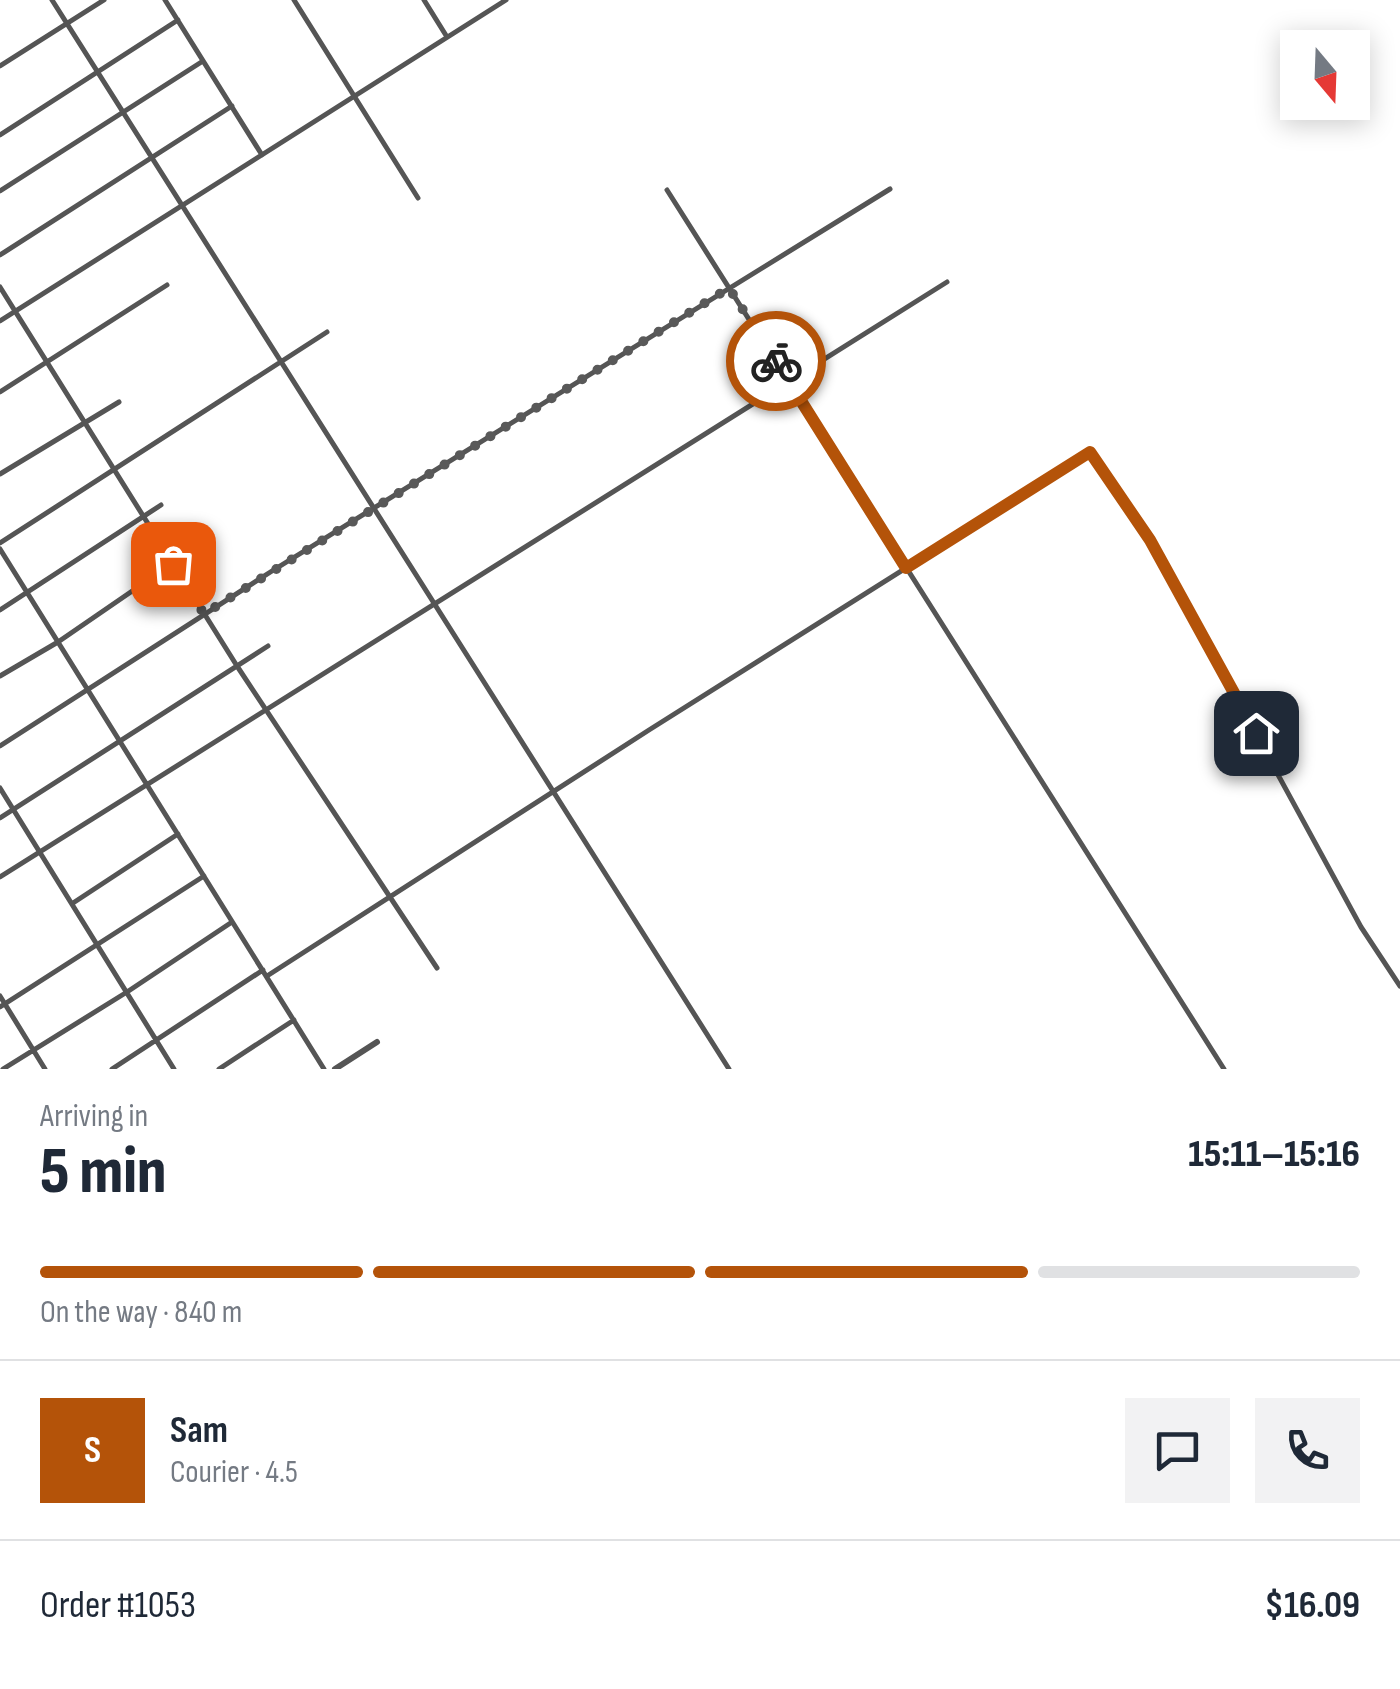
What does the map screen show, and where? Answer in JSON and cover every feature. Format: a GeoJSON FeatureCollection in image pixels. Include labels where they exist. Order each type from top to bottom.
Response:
{"type":"FeatureCollection","features":[{"type":"Feature","properties":{"kind":"street"},"geometry":{"type":"LineString","coordinates":[[52,0],[729,1069]]}},
{"type":"Feature","properties":{"kind":"street"},"geometry":{"type":"LineString","coordinates":[[0,66],[104,0]]}},
{"type":"Feature","properties":{"kind":"street"},"geometry":{"type":"LineString","coordinates":[[165,0],[262,155]]}},
{"type":"Feature","properties":{"kind":"street"},"geometry":{"type":"LineString","coordinates":[[294,0],[418,198]]}},
{"type":"Feature","properties":{"kind":"street"},"geometry":{"type":"LineString","coordinates":[[424,0],[448,37]]}},
{"type":"Feature","properties":{"kind":"street"},"geometry":{"type":"LineString","coordinates":[[0,321],[506,0]]}},
{"type":"Feature","properties":{"kind":"street"},"geometry":{"type":"LineString","coordinates":[[0,135],[178,20]]}},
{"type":"Feature","properties":{"kind":"street"},"geometry":{"type":"LineString","coordinates":[[0,191],[203,61]]}},
{"type":"Feature","properties":{"kind":"street"},"geometry":{"type":"LineString","coordinates":[[0,255],[232,106]]}},
{"type":"Feature","properties":{"kind":"street"},"geometry":{"type":"LineString","coordinates":[[0,746],[374,507],[890,189]]}},
{"type":"Feature","properties":{"kind":"street"},"geometry":{"type":"LineString","coordinates":[[667,190],[1224,1069]]}},
{"type":"Feature","properties":{"kind":"street"},"geometry":{"type":"LineString","coordinates":[[0,876],[947,282]]}},
{"type":"Feature","properties":{"kind":"street"},"geometry":{"type":"LineString","coordinates":[[0,392],[167,285]]}},
{"type":"Feature","properties":{"kind":"street"},"geometry":{"type":"LineString","coordinates":[[0,288],[237,666],[436,968]]}},
{"type":"Feature","properties":{"kind":"street"},"geometry":{"type":"LineString","coordinates":[[324,1069],[0,546],[327,332]]}},
{"type":"Feature","properties":{"kind":"street"},"geometry":{"type":"LineString","coordinates":[[0,474],[119,402]]}},
{"type":"Feature","properties":{"kind":"street"},"geometry":{"type":"LineString","coordinates":[[112,1069],[1090,452],[1150,540],[1361,926],[1400,986]]}},
{"type":"Feature","properties":{"kind":"street"},"geometry":{"type":"LineString","coordinates":[[0,610],[161,506]]}},
{"type":"Feature","properties":{"kind":"street"},"geometry":{"type":"LineString","coordinates":[[0,676],[58,642],[174,563]]}},
{"type":"Feature","properties":{"kind":"street"},"geometry":{"type":"LineString","coordinates":[[0,818],[268,646]]}},
{"type":"Feature","properties":{"kind":"street"},"geometry":{"type":"LineString","coordinates":[[0,788],[174,1069]]}},
{"type":"Feature","properties":{"kind":"street"},"geometry":{"type":"LineString","coordinates":[[73,903],[178,834]]}},
{"type":"Feature","properties":{"kind":"street"},"geometry":{"type":"LineString","coordinates":[[2,1005],[204,876]]}},
{"type":"Feature","properties":{"kind":"street"},"geometry":{"type":"LineString","coordinates":[[3,1069],[232,922]]}},
{"type":"Feature","properties":{"kind":"street"},"geometry":{"type":"LineString","coordinates":[[0,996],[2,1005],[46,1069]]}},
{"type":"Feature","properties":{"kind":"street"},"geometry":{"type":"LineString","coordinates":[[219,1069],[294,1020]]}},
{"type":"Feature","properties":{"kind":"street"},"geometry":{"type":"LineString","coordinates":[[335,1069],[377,1042]]}},
{"type":"Feature","properties":{"kind":"way so far"},"geometry":{"type":"LineString","coordinates":[[173,564],[204,614],[729,288],[776,361]]}},
{"type":"Feature","properties":{"kind":"route"},"geometry":{"type":"LineString","coordinates":[[776,361],[906,568],[1090,452],[1150,540],[1256,733]]}}]}
